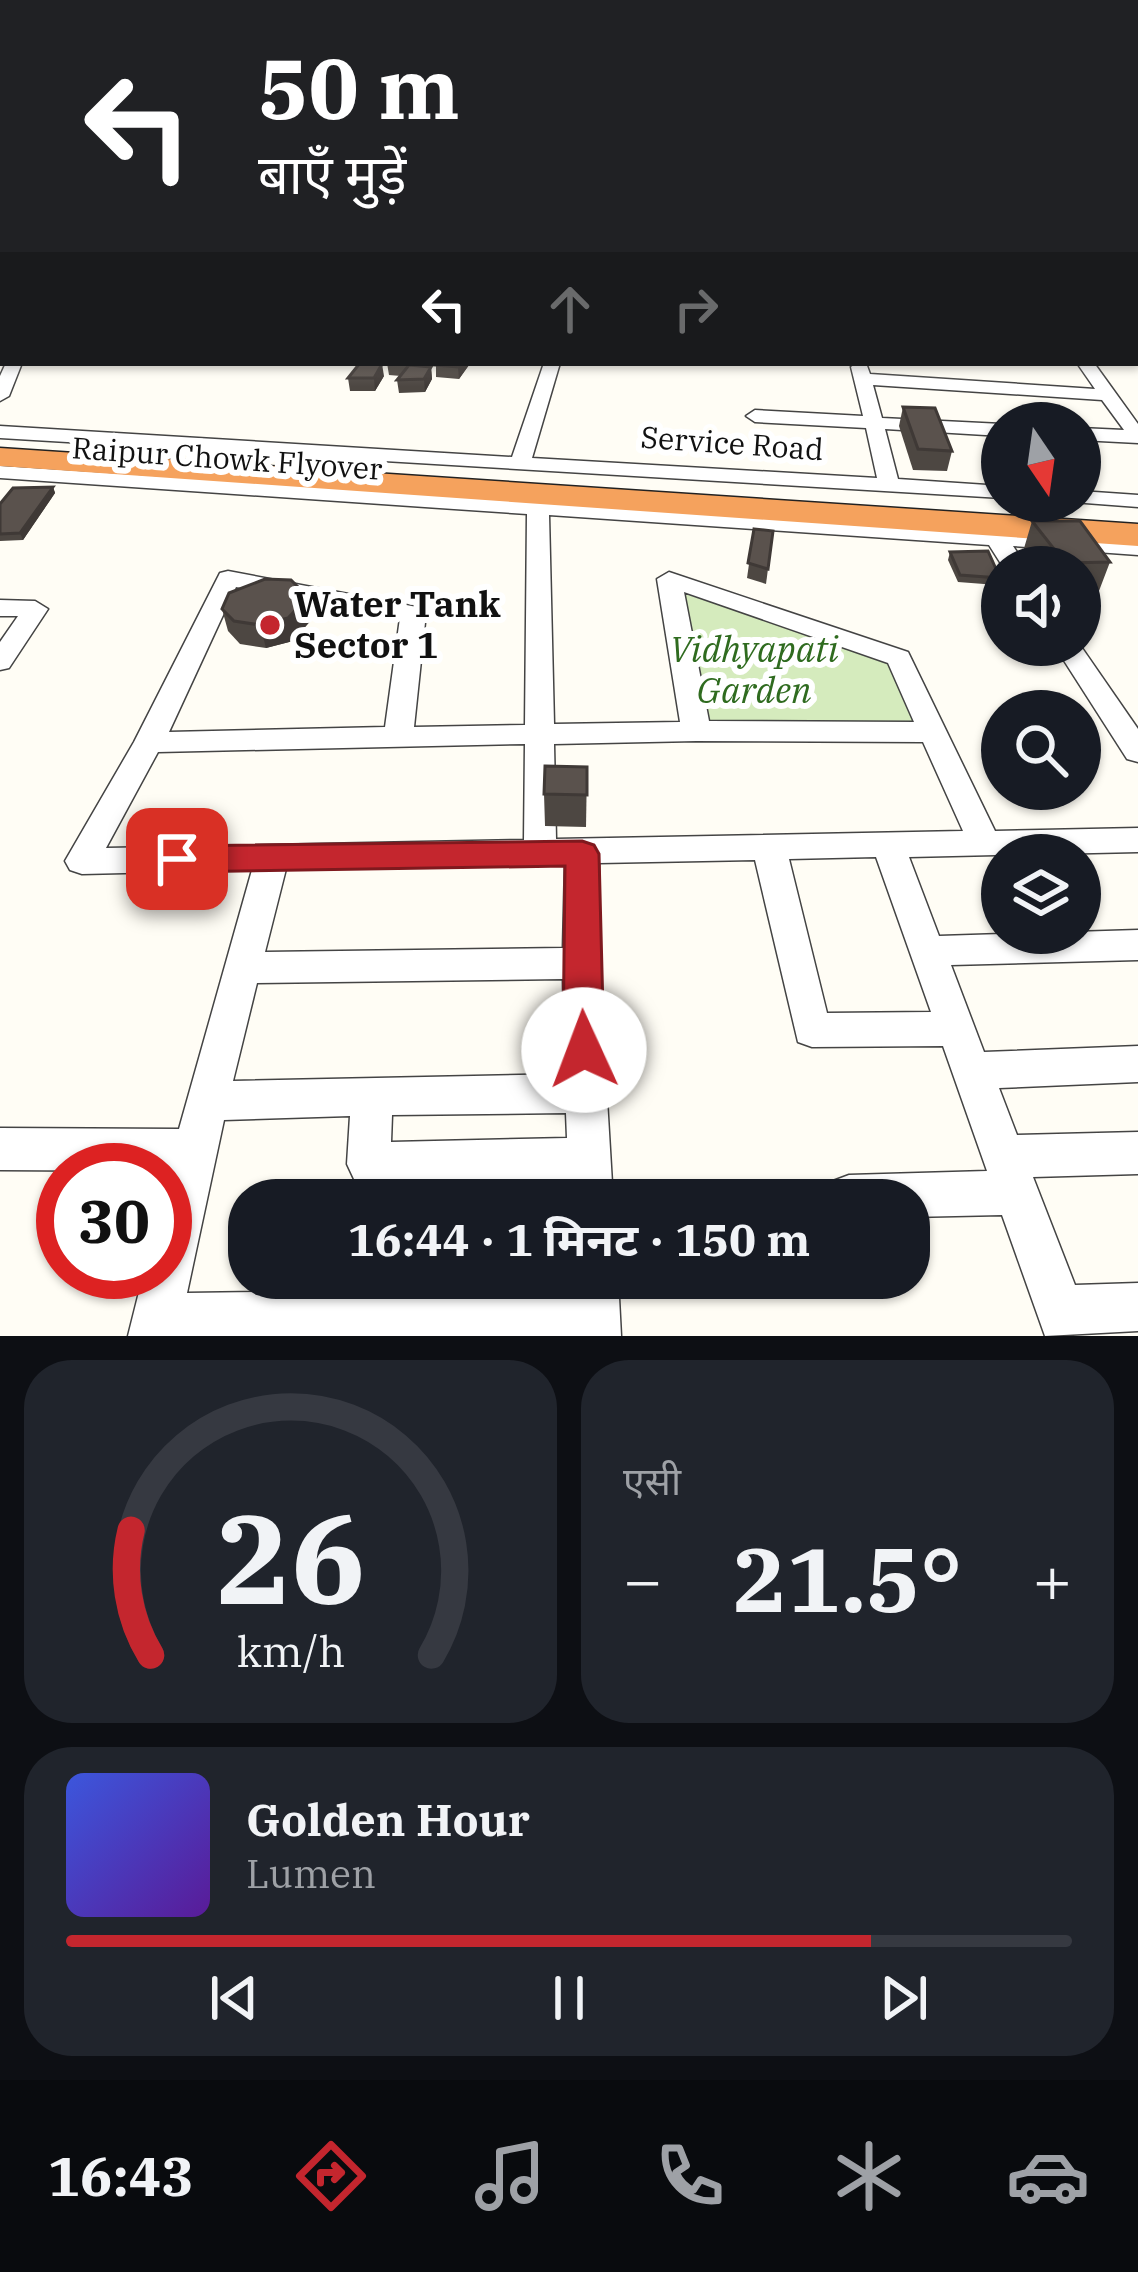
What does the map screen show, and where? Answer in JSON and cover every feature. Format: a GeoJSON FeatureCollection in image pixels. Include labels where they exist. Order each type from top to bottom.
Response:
{"type":"FeatureCollection","features":[{"type":"Feature","properties":{"kind":"highway","name":"Raipur Chowk Flyover"},"geometry":{"type":"LineString","coordinates":[[0,444],[180,462],[379,491],[1138,536]]}},
{"type":"Feature","properties":{"kind":"highway","name":"Raipur Chowk Flyover"},"geometry":{"type":"LineString","coordinates":[[0,457],[455,468],[1138,517]]}},
{"type":"Feature","properties":{"kind":"street"},"geometry":{"type":"LineString","coordinates":[[0,396],[13,366]]}},
{"type":"Feature","properties":{"kind":"street"},"geometry":{"type":"LineString","coordinates":[[520,464],[551,366]]}},
{"type":"Feature","properties":{"kind":"street"},"geometry":{"type":"LineString","coordinates":[[958,366],[968,386]]}},
{"type":"Feature","properties":{"kind":"street"},"geometry":{"type":"LineString","coordinates":[[1087,366],[1138,437],[1101,435]]}},
{"type":"Feature","properties":{"kind":"street"},"geometry":{"type":"LineString","coordinates":[[889,484],[861,371],[968,386],[1108,395]]}},
{"type":"Feature","properties":{"kind":"street"},"geometry":{"type":"LineString","coordinates":[[755,416],[981,429]]}},
{"type":"Feature","properties":{"kind":"street","name":"Service Road"},"geometry":{"type":"LineString","coordinates":[[0,431],[455,468],[520,464],[981,491]]}},
{"type":"Feature","properties":{"kind":"street"},"geometry":{"type":"LineString","coordinates":[[0,472],[379,491],[538,509],[1138,548]]}},
{"type":"Feature","properties":{"kind":"street"},"geometry":{"type":"LineString","coordinates":[[1101,498],[1138,501]]}},
{"type":"Feature","properties":{"kind":"street"},"geometry":{"type":"LineString","coordinates":[[538,509],[540,855]]}},
{"type":"Feature","properties":{"kind":"street"},"geometry":{"type":"LineString","coordinates":[[997,539],[1002,546]]}},
{"type":"Feature","properties":{"kind":"street"},"geometry":{"type":"LineString","coordinates":[[398,736],[413,614],[228,578],[149,742],[82,861],[981,844]]}},
{"type":"Feature","properties":{"kind":"street"},"geometry":{"type":"LineString","coordinates":[[696,730],[669,579],[898,658],[981,834]]}},
{"type":"Feature","properties":{"kind":"street"},"geometry":{"type":"LineString","coordinates":[[0,608],[35,609],[0,662]]}},
{"type":"Feature","properties":{"kind":"street"},"geometry":{"type":"LineString","coordinates":[[1081,666],[1138,752]]}},
{"type":"Feature","properties":{"kind":"street"},"geometry":{"type":"LineString","coordinates":[[149,742],[696,730],[933,732]]}},
{"type":"Feature","properties":{"kind":"street"},"geometry":{"type":"LineString","coordinates":[[1101,841],[1138,840]]}},
{"type":"Feature","properties":{"kind":"street"},"geometry":{"type":"LineString","coordinates":[[889,848],[1065,1322],[1138,1307]]}},
{"type":"Feature","properties":{"kind":"street"},"geometry":{"type":"LineString","coordinates":[[770,851],[812,1030],[957,1029]]}},
{"type":"Feature","properties":{"kind":"street"},"geometry":{"type":"LineString","coordinates":[[582,854],[580,963],[590,1179]]}},
{"type":"Feature","properties":{"kind":"street"},"geometry":{"type":"LineString","coordinates":[[272,857],[207,1101],[154,1327],[362,1325],[595,1308]]}},
{"type":"Feature","properties":{"kind":"street"},"geometry":{"type":"LineString","coordinates":[[929,951],[1138,945]]}},
{"type":"Feature","properties":{"kind":"street"},"geometry":{"type":"LineString","coordinates":[[243,968],[580,963]]}},
{"type":"Feature","properties":{"kind":"street"},"geometry":{"type":"LineString","coordinates":[[972,1071],[1138,1064]]}},
{"type":"Feature","properties":{"kind":"street"},"geometry":{"type":"LineString","coordinates":[[207,1101],[585,1093]]}},
{"type":"Feature","properties":{"kind":"street"},"geometry":{"type":"LineString","coordinates":[[372,1096],[369,1163],[577,1179]]}},
{"type":"Feature","properties":{"kind":"street"},"geometry":{"type":"LineString","coordinates":[[0,1149],[196,1150]]}},
{"type":"Feature","properties":{"kind":"street"},"geometry":{"type":"LineString","coordinates":[[930,1185],[1138,1153]]}},
{"type":"Feature","properties":{"kind":"green space","name":"Vidhyapati Garden"},"geometry":{"type":"Polygon","coordinates":[[[685,594],[894,660],[925,727],[708,721],[685,594]]]}},
{"type":"Feature","properties":{"kind":"building"},"geometry":{"type":"Polygon","coordinates":[[[358,366],[381,366],[374,378],[348,378],[358,366]]]}},
{"type":"Feature","properties":{"kind":"building"},"geometry":{"type":"Polygon","coordinates":[[[408,366],[431,367],[424,379],[397,380],[408,366]]]}},
{"type":"Feature","properties":{"kind":"building"},"geometry":{"type":"Polygon","coordinates":[[[903,407],[935,408],[952,451],[918,449],[903,407]]]}},
{"type":"Feature","properties":{"kind":"building"},"geometry":{"type":"Polygon","coordinates":[[[53,487],[20,533],[0,534],[0,504],[13,488],[53,487]]]}},
{"type":"Feature","properties":{"kind":"building"},"geometry":{"type":"Polygon","coordinates":[[[1033,522],[1081,522],[1098,546],[1052,546],[1033,522]]]}},
{"type":"Feature","properties":{"kind":"building"},"geometry":{"type":"Polygon","coordinates":[[[754,529],[773,531],[768,569],[748,563],[754,529]]]}},
{"type":"Feature","properties":{"kind":"building"},"geometry":{"type":"Polygon","coordinates":[[[981,551],[981,577],[960,575],[950,552],[981,551]]]}},
{"type":"Feature","properties":{"kind":"building"},"geometry":{"type":"Polygon","coordinates":[[[265,579],[291,580],[308,597],[288,618],[260,625],[234,621],[222,609],[229,593],[265,579]]]}},
{"type":"Feature","properties":{"kind":"building"},"geometry":{"type":"Polygon","coordinates":[[[545,766],[587,767],[587,795],[544,794],[545,766]]]}},
{"type":"Feature","properties":{"kind":"place","name":"Water Tank Sector 1"},"geometry":{"type":"Point","coordinates":[270,625]}},
{"type":"Feature","properties":{"kind":"route"},"geometry":{"type":"LineString","coordinates":[[177,859],[582,854],[584,1050]]}}]}
